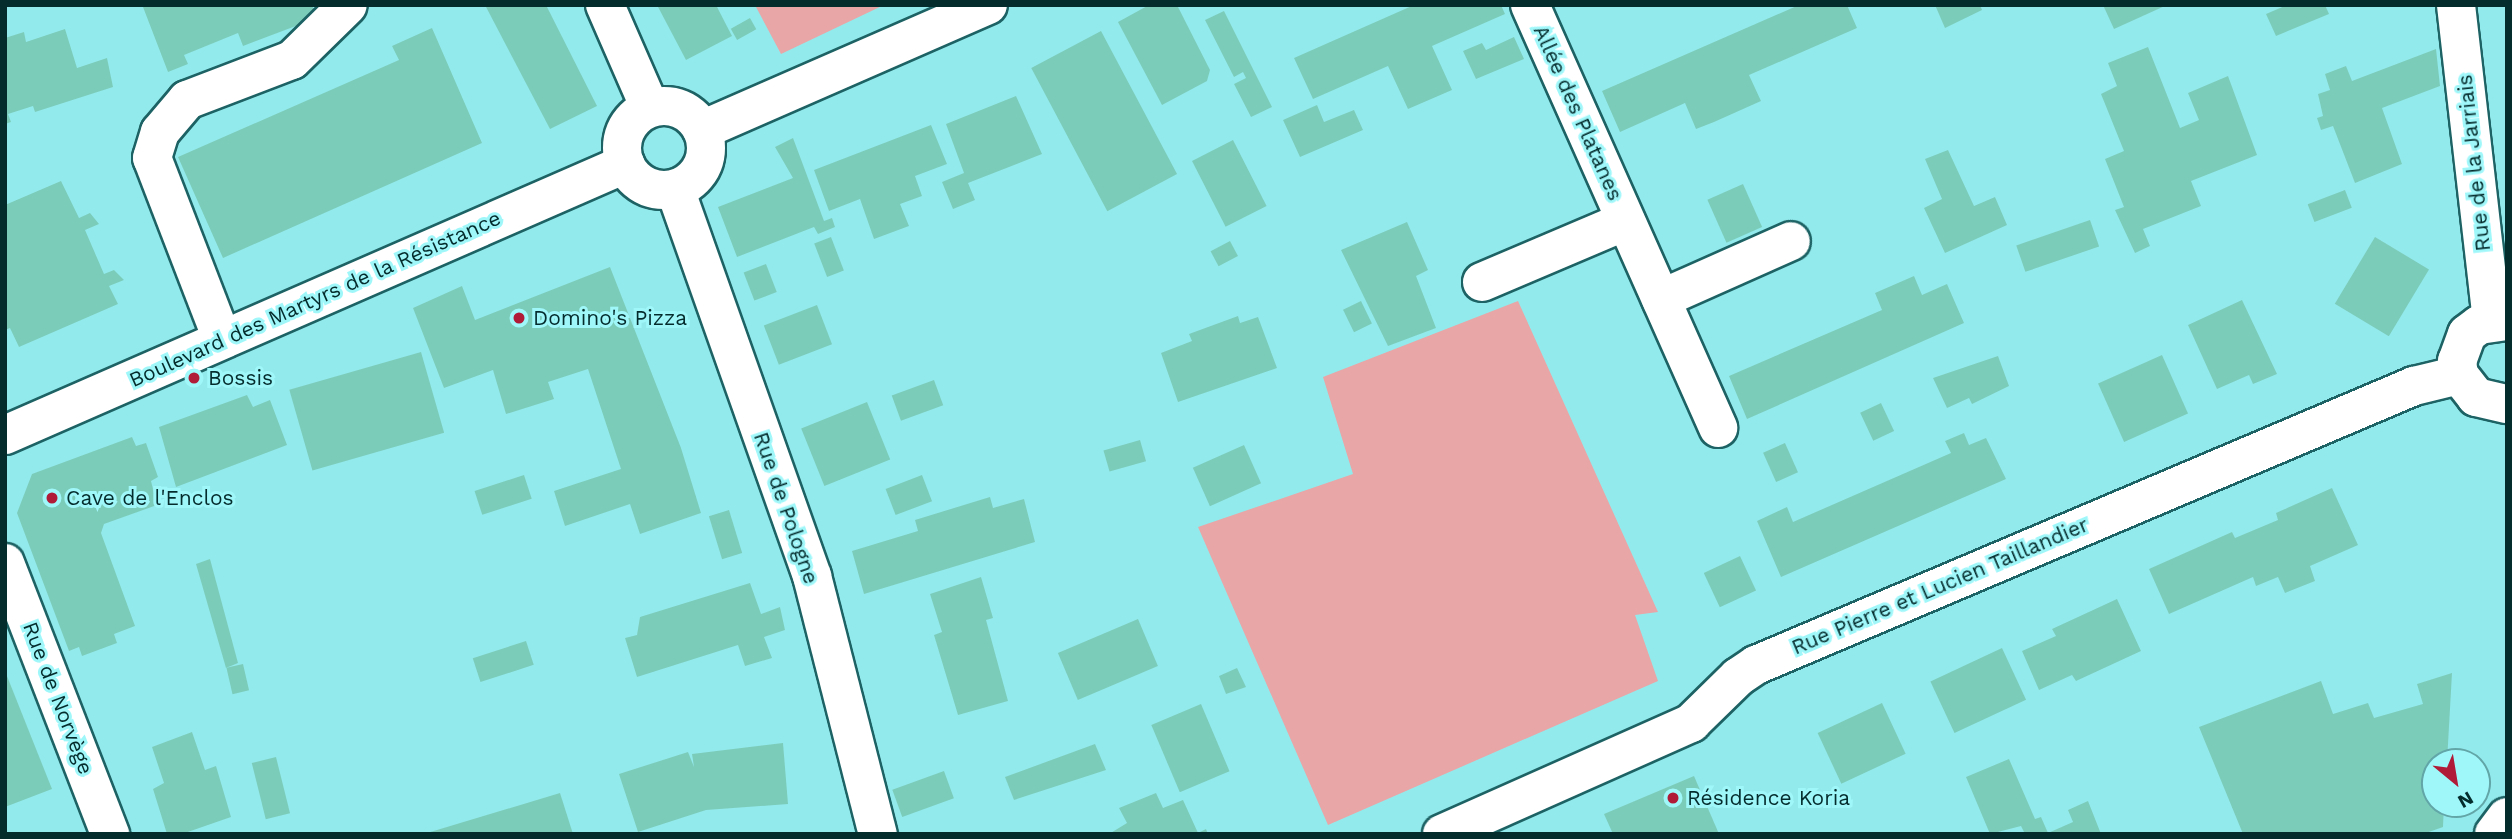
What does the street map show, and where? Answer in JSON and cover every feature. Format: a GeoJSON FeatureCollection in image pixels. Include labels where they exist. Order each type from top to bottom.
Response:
{"type":"FeatureCollection","features":[{"type":"Feature","properties":{"kind":"street"},"geometry":{"type":"LineString","coordinates":[[222,339],[152,158],[160,132],[187,100],[292,60],[348,5]]}},
{"type":"Feature","properties":{"kind":"street"},"geometry":{"type":"LineString","coordinates":[[605,5],[650,108]]}},
{"type":"Feature","properties":{"kind":"street"},"geometry":{"type":"LineString","coordinates":[[702,130],[988,5]]}},
{"type":"Feature","properties":{"kind":"street","name":"Allée des Platanes"},"geometry":{"type":"LineString","coordinates":[[1530,5],[1718,428]]}},
{"type":"Feature","properties":{"kind":"street","name":"Rue de la Jarriais"},"geometry":{"type":"LineString","coordinates":[[2456,5],[2500,321]]}},
{"type":"Feature","properties":{"kind":"street"},"geometry":{"type":"LineString","coordinates":[[650,108],[685,112],[702,130],[704,159],[688,183],[675,189],[640,183],[625,164],[623,138],[638,116],[650,108]]}},
{"type":"Feature","properties":{"kind":"street","name":"Boulevard des Martyrs de la Résistance"},"geometry":{"type":"LineString","coordinates":[[5,435],[625,164]]}},
{"type":"Feature","properties":{"kind":"street","name":"Rue de Pologne"},"geometry":{"type":"LineString","coordinates":[[675,189],[812,576],[878,834]]}},
{"type":"Feature","properties":{"kind":"street","name":"Allée des Platanes"},"geometry":{"type":"LineString","coordinates":[[1482,282],[1626,221]]}},
{"type":"Feature","properties":{"kind":"street"},"geometry":{"type":"LineString","coordinates":[[1661,299],[1791,241]]}},
{"type":"Feature","properties":{"kind":"street"},"geometry":{"type":"LineString","coordinates":[[2500,321],[2467,334],[2457,361],[2459,375],[2476,397],[2506,408]]}},
{"type":"Feature","properties":{"kind":"street","name":"Rue Pierre et Lucien Taillandier"},"geometry":{"type":"LineString","coordinates":[[1443,834],[1692,723],[1738,677],[1756,665],[2414,386],[2459,375]]}},
{"type":"Feature","properties":{"kind":"street","name":"Rue de Norvège"},"geometry":{"type":"LineString","coordinates":[[5,563],[110,834]]}},
{"type":"Feature","properties":{"kind":"street"},"geometry":{"type":"LineString","coordinates":[[2494,834],[2507,817]]}},
{"type":"Feature","properties":{"kind":"shaded area"},"geometry":{"type":"Polygon","coordinates":[[[755,5],[884,5],[781,54],[755,5]]]}},
{"type":"Feature","properties":{"kind":"shaded area"},"geometry":{"type":"Polygon","coordinates":[[[1518,301],[1658,612],[1635,615],[1658,681],[1328,825],[1198,527],[1353,474],[1323,377],[1518,301]]]}},
{"type":"Feature","properties":{"kind":"building"},"geometry":{"type":"Polygon","coordinates":[[[312,5],[317,18],[243,46],[238,33],[184,55],[188,64],[168,72],[143,7],[312,5]]]}},
{"type":"Feature","properties":{"kind":"building"},"geometry":{"type":"Polygon","coordinates":[[[485,5],[546,5],[597,106],[550,129],[485,5]]]}},
{"type":"Feature","properties":{"kind":"building"},"geometry":{"type":"Polygon","coordinates":[[[657,5],[716,5],[732,36],[686,60],[657,5]]]}},
{"type":"Feature","properties":{"kind":"building"},"geometry":{"type":"Polygon","coordinates":[[[1149,5],[1177,5],[1210,70],[1207,81],[1162,105],[1118,22],[1149,5]]]}},
{"type":"Feature","properties":{"kind":"building"},"geometry":{"type":"Polygon","coordinates":[[[1414,5],[1501,5],[1505,14],[1432,46],[1452,90],[1408,109],[1388,66],[1313,99],[1294,58],[1414,5]]]}},
{"type":"Feature","properties":{"kind":"building"},"geometry":{"type":"Polygon","coordinates":[[[1799,5],[1847,5],[1857,28],[1749,75],[1761,101],[1714,122],[1696,129],[1685,103],[1620,132],[1602,91],[1799,5]]]}},
{"type":"Feature","properties":{"kind":"building"},"geometry":{"type":"Polygon","coordinates":[[[1935,5],[1980,5],[1982,10],[1945,28],[1935,5]]]}},
{"type":"Feature","properties":{"kind":"building"},"geometry":{"type":"Polygon","coordinates":[[[2103,5],[2167,5],[2114,29],[2103,5]]]}},
{"type":"Feature","properties":{"kind":"building"},"geometry":{"type":"Polygon","coordinates":[[[2287,5],[2325,5],[2329,14],[2276,36],[2266,14],[2287,5]]]}},
{"type":"Feature","properties":{"kind":"building"},"geometry":{"type":"Polygon","coordinates":[[[1224,11],[1272,107],[1251,117],[1234,84],[1246,78],[1243,72],[1234,77],[1205,20],[1224,11]]]}},
{"type":"Feature","properties":{"kind":"building"},"geometry":{"type":"Polygon","coordinates":[[[750,18],[756,29],[737,40],[731,29],[750,18]]]}},
{"type":"Feature","properties":{"kind":"building"},"geometry":{"type":"Polygon","coordinates":[[[432,28],[482,143],[223,258],[178,157],[399,60],[392,46],[432,28]]]}},
{"type":"Feature","properties":{"kind":"building"},"geometry":{"type":"Polygon","coordinates":[[[65,29],[77,68],[107,58],[113,87],[35,112],[33,106],[8,114],[11,122],[5,124],[5,38],[24,32],[26,42],[65,29]]]}},
{"type":"Feature","properties":{"kind":"building"},"geometry":{"type":"Polygon","coordinates":[[[1101,31],[1177,174],[1107,211],[1031,68],[1101,31]]]}},
{"type":"Feature","properties":{"kind":"building"},"geometry":{"type":"Polygon","coordinates":[[[1514,37],[1524,59],[1476,79],[1463,51],[1482,43],[1486,50],[1514,37]]]}},
{"type":"Feature","properties":{"kind":"building"},"geometry":{"type":"Polygon","coordinates":[[[2148,47],[2180,128],[2199,120],[2188,93],[2228,76],[2257,155],[2191,181],[2201,206],[2143,229],[2150,246],[2135,253],[2115,210],[2124,207],[2105,159],[2124,151],[2101,94],[2117,86],[2108,63],[2148,47]]]}},
{"type":"Feature","properties":{"kind":"building"},"geometry":{"type":"Polygon","coordinates":[[[2436,49],[2440,86],[2382,108],[2402,164],[2355,183],[2333,126],[2321,130],[2317,118],[2323,116],[2318,94],[2330,90],[2325,74],[2346,66],[2352,81],[2436,49]]]}},
{"type":"Feature","properties":{"kind":"building"},"geometry":{"type":"Polygon","coordinates":[[[1016,96],[1042,154],[968,183],[975,200],[953,209],[942,182],[964,173],[946,124],[1016,96]]]}},
{"type":"Feature","properties":{"kind":"building"},"geometry":{"type":"Polygon","coordinates":[[[1317,105],[1324,122],[1354,110],[1363,130],[1300,157],[1283,120],[1317,105]]]}},
{"type":"Feature","properties":{"kind":"building"},"geometry":{"type":"Polygon","coordinates":[[[931,125],[947,164],[915,176],[922,196],[900,204],[909,226],[874,239],[860,199],[829,211],[814,170],[931,125]]]}},
{"type":"Feature","properties":{"kind":"building"},"geometry":{"type":"Polygon","coordinates":[[[793,138],[824,221],[832,218],[835,227],[818,234],[814,227],[737,257],[718,207],[793,178],[775,147],[793,138]]]}},
{"type":"Feature","properties":{"kind":"building"},"geometry":{"type":"Polygon","coordinates":[[[1233,140],[1267,206],[1226,227],[1192,161],[1233,140]]]}},
{"type":"Feature","properties":{"kind":"building"},"geometry":{"type":"Polygon","coordinates":[[[1948,150],[1974,206],[1995,197],[2007,225],[1945,253],[1924,208],[1942,199],[1925,159],[1948,150]]]}},
{"type":"Feature","properties":{"kind":"building"},"geometry":{"type":"Polygon","coordinates":[[[61,181],[79,218],[90,213],[99,224],[85,230],[104,274],[114,270],[124,280],[109,286],[118,304],[19,347],[10,328],[5,330],[5,205],[61,181]]]}},
{"type":"Feature","properties":{"kind":"building"},"geometry":{"type":"Polygon","coordinates":[[[1743,184],[1762,227],[1726,243],[1707,200],[1743,184]]]}},
{"type":"Feature","properties":{"kind":"building"},"geometry":{"type":"Polygon","coordinates":[[[2345,190],[2352,208],[2314,222],[2308,204],[2345,190]]]}},
{"type":"Feature","properties":{"kind":"building"},"geometry":{"type":"Polygon","coordinates":[[[2090,220],[2099,246],[2025,272],[2016,245],[2090,220]]]}},
{"type":"Feature","properties":{"kind":"building"},"geometry":{"type":"Polygon","coordinates":[[[1407,222],[1428,270],[1416,276],[1436,328],[1388,346],[1341,250],[1407,222]]]}},
{"type":"Feature","properties":{"kind":"building"},"geometry":{"type":"Polygon","coordinates":[[[831,237],[844,271],[827,277],[814,243],[831,237]]]}},
{"type":"Feature","properties":{"kind":"building"},"geometry":{"type":"Polygon","coordinates":[[[2375,237],[2429,269],[2389,336],[2335,304],[2375,237]]]}},
{"type":"Feature","properties":{"kind":"building"},"geometry":{"type":"Polygon","coordinates":[[[1230,241],[1238,256],[1219,266],[1211,251],[1230,241]]]}},
{"type":"Feature","properties":{"kind":"building"},"geometry":{"type":"Polygon","coordinates":[[[766,264],[777,292],[754,301],[744,273],[766,264]]]}},
{"type":"Feature","properties":{"kind":"building"},"geometry":{"type":"Polygon","coordinates":[[[610,267],[681,448],[701,513],[640,534],[630,504],[565,526],[554,491],[621,469],[588,369],[548,382],[554,399],[506,414],[493,370],[444,388],[413,308],[462,286],[475,320],[610,267]]]}},
{"type":"Feature","properties":{"kind":"building"},"geometry":{"type":"Polygon","coordinates":[[[1914,276],[1922,295],[1947,284],[1964,323],[1747,419],[1729,376],[1882,310],[1875,293],[1914,276]]]}},
{"type":"Feature","properties":{"kind":"building"},"geometry":{"type":"Polygon","coordinates":[[[2242,300],[2277,374],[2253,384],[2249,375],[2217,389],[2188,325],[2242,300]]]}},
{"type":"Feature","properties":{"kind":"building"},"geometry":{"type":"Polygon","coordinates":[[[1361,301],[1372,323],[1354,332],[1343,310],[1361,301]]]}},
{"type":"Feature","properties":{"kind":"building"},"geometry":{"type":"Polygon","coordinates":[[[817,305],[832,344],[779,365],[764,325],[817,305]]]}},
{"type":"Feature","properties":{"kind":"building"},"geometry":{"type":"Polygon","coordinates":[[[1238,316],[1240,323],[1258,317],[1277,368],[1178,402],[1161,353],[1192,341],[1189,334],[1238,316]]]}},
{"type":"Feature","properties":{"kind":"building"},"geometry":{"type":"Polygon","coordinates":[[[421,352],[444,433],[312,471],[289,390],[421,352]]]}},
{"type":"Feature","properties":{"kind":"building"},"geometry":{"type":"Polygon","coordinates":[[[2162,355],[2188,413],[2124,442],[2098,383],[2162,355]]]}},
{"type":"Feature","properties":{"kind":"building"},"geometry":{"type":"Polygon","coordinates":[[[1998,356],[2009,386],[1972,404],[1969,398],[1947,408],[1933,378],[1998,356]]]}},
{"type":"Feature","properties":{"kind":"building"},"geometry":{"type":"Polygon","coordinates":[[[934,380],[943,405],[901,421],[892,395],[934,380]]]}},
{"type":"Feature","properties":{"kind":"building"},"geometry":{"type":"Polygon","coordinates":[[[247,395],[253,407],[270,400],[287,445],[176,487],[159,427],[247,395]]]}},
{"type":"Feature","properties":{"kind":"building"},"geometry":{"type":"Polygon","coordinates":[[[867,402],[890,459],[824,486],[801,429],[867,402]]]}},
{"type":"Feature","properties":{"kind":"building"},"geometry":{"type":"Polygon","coordinates":[[[1881,403],[1894,431],[1873,441],[1860,413],[1881,403]]]}},
{"type":"Feature","properties":{"kind":"building"},"geometry":{"type":"Polygon","coordinates":[[[1964,433],[1969,445],[1986,438],[2006,479],[1781,577],[1757,521],[1787,507],[1793,522],[1951,453],[1945,441],[1964,433]]]}},
{"type":"Feature","properties":{"kind":"building"},"geometry":{"type":"Polygon","coordinates":[[[132,437],[136,446],[146,443],[158,477],[151,481],[157,505],[104,524],[101,533],[135,626],[114,634],[117,643],[82,656],[79,647],[69,651],[17,513],[32,474],[132,437]]]}},
{"type":"Feature","properties":{"kind":"building"},"geometry":{"type":"Polygon","coordinates":[[[1140,440],[1146,461],[1110,472],[1103,450],[1140,440]]]}},
{"type":"Feature","properties":{"kind":"building"},"geometry":{"type":"Polygon","coordinates":[[[1785,443],[1798,472],[1776,482],[1763,453],[1785,443]]]}},
{"type":"Feature","properties":{"kind":"building"},"geometry":{"type":"Polygon","coordinates":[[[1244,445],[1261,483],[1210,506],[1193,468],[1244,445]]]}},
{"type":"Feature","properties":{"kind":"building"},"geometry":{"type":"Polygon","coordinates":[[[524,475],[532,499],[482,515],[475,491],[524,475]]]}},
{"type":"Feature","properties":{"kind":"building"},"geometry":{"type":"Polygon","coordinates":[[[922,475],[932,501],[896,515],[886,489],[922,475]]]}},
{"type":"Feature","properties":{"kind":"building"},"geometry":{"type":"Polygon","coordinates":[[[2332,488],[2358,545],[2310,566],[2315,581],[2285,593],[2278,577],[2256,586],[2253,577],[2169,614],[2149,569],[2232,532],[2235,538],[2278,520],[2276,513],[2332,488]]]}},
{"type":"Feature","properties":{"kind":"building"},"geometry":{"type":"Polygon","coordinates":[[[990,497],[993,508],[1024,499],[1035,542],[864,594],[852,551],[918,531],[915,520],[990,497]]]}},
{"type":"Feature","properties":{"kind":"building"},"geometry":{"type":"Polygon","coordinates":[[[729,510],[742,553],[722,559],[709,516],[729,510]]]}},
{"type":"Feature","properties":{"kind":"building"},"geometry":{"type":"Polygon","coordinates":[[[1740,556],[1756,590],[1720,607],[1704,573],[1740,556]]]}},
{"type":"Feature","properties":{"kind":"building"},"geometry":{"type":"Polygon","coordinates":[[[210,559],[238,663],[226,668],[196,564],[210,559]]]}},
{"type":"Feature","properties":{"kind":"building"},"geometry":{"type":"Polygon","coordinates":[[[981,577],[993,618],[986,620],[1008,701],[958,715],[934,635],[942,632],[930,594],[981,577]]]}},
{"type":"Feature","properties":{"kind":"building"},"geometry":{"type":"Polygon","coordinates":[[[750,583],[761,614],[780,607],[785,630],[764,637],[772,658],[745,666],[738,645],[637,677],[625,638],[637,635],[640,617],[750,583]]]}},
{"type":"Feature","properties":{"kind":"building"},"geometry":{"type":"Polygon","coordinates":[[[2117,599],[2141,651],[2076,681],[2072,675],[2039,690],[2022,651],[2056,636],[2052,629],[2117,599]]]}},
{"type":"Feature","properties":{"kind":"building"},"geometry":{"type":"Polygon","coordinates":[[[1138,619],[1158,666],[1078,700],[1058,653],[1138,619]]]}},
{"type":"Feature","properties":{"kind":"building"},"geometry":{"type":"Polygon","coordinates":[[[526,641],[534,665],[480,682],[473,658],[526,641]]]}},
{"type":"Feature","properties":{"kind":"building"},"geometry":{"type":"Polygon","coordinates":[[[2002,648],[2026,700],[1954,733],[1930,681],[2002,648]]]}},
{"type":"Feature","properties":{"kind":"building"},"geometry":{"type":"Polygon","coordinates":[[[243,664],[249,690],[233,694],[226,668],[243,664]]]}},
{"type":"Feature","properties":{"kind":"building"},"geometry":{"type":"Polygon","coordinates":[[[1237,668],[1246,687],[1226,694],[1219,676],[1237,668]]]}},
{"type":"Feature","properties":{"kind":"building"},"geometry":{"type":"Polygon","coordinates":[[[5,671],[52,789],[5,807],[5,671]]]}},
{"type":"Feature","properties":{"kind":"building"},"geometry":{"type":"Polygon","coordinates":[[[2452,673],[2448,748],[2421,748],[2421,818],[2443,818],[2443,827],[2423,834],[2243,834],[2199,727],[2321,681],[2333,714],[2368,703],[2374,718],[2423,704],[2417,684],[2452,673]]]}},
{"type":"Feature","properties":{"kind":"building"},"geometry":{"type":"Polygon","coordinates":[[[1882,703],[1906,754],[1841,784],[1818,733],[1882,703]]]}},
{"type":"Feature","properties":{"kind":"building"},"geometry":{"type":"Polygon","coordinates":[[[1201,704],[1230,771],[1180,792],[1151,725],[1201,704]]]}},
{"type":"Feature","properties":{"kind":"building"},"geometry":{"type":"Polygon","coordinates":[[[192,732],[205,770],[216,766],[231,817],[182,834],[167,834],[153,789],[164,783],[152,747],[192,732]]]}},
{"type":"Feature","properties":{"kind":"building"},"geometry":{"type":"Polygon","coordinates":[[[783,743],[788,804],[706,810],[638,832],[619,774],[688,752],[694,767],[692,754],[783,743]]]}},
{"type":"Feature","properties":{"kind":"building"},"geometry":{"type":"Polygon","coordinates":[[[1095,744],[1106,770],[1014,800],[1005,777],[1095,744]]]}},
{"type":"Feature","properties":{"kind":"building"},"geometry":{"type":"Polygon","coordinates":[[[276,757],[290,813],[266,819],[252,763],[276,757]]]}},
{"type":"Feature","properties":{"kind":"building"},"geometry":{"type":"Polygon","coordinates":[[[2009,759],[2035,819],[2041,817],[2048,833],[2073,822],[2068,810],[2088,801],[2101,834],[2025,834],[2021,826],[1990,834],[1966,777],[2009,759]]]}},
{"type":"Feature","properties":{"kind":"building"},"geometry":{"type":"Polygon","coordinates":[[[944,771],[954,798],[902,817],[892,790],[944,771]]]}},
{"type":"Feature","properties":{"kind":"building","name":"Résidence Koria"},"geometry":{"type":"Polygon","coordinates":[[[1694,776],[1719,834],[1613,834],[1604,814],[1694,776]]]}},
{"type":"Feature","properties":{"kind":"building"},"geometry":{"type":"Polygon","coordinates":[[[560,793],[573,834],[427,834],[427,833],[560,793]]]}},
{"type":"Feature","properties":{"kind":"building"},"geometry":{"type":"Polygon","coordinates":[[[1156,793],[1163,808],[1183,800],[1198,833],[1206,829],[1208,834],[1109,834],[1127,823],[1119,808],[1156,793]]]}},
{"type":"Feature","properties":{"kind":"place","name":"Domino's Pizza"},"geometry":{"type":"Point","coordinates":[519,318]}},
{"type":"Feature","properties":{"kind":"place","name":"Bossis"},"geometry":{"type":"Point","coordinates":[194,378]}},
{"type":"Feature","properties":{"kind":"place","name":"Cave de l'Enclos"},"geometry":{"type":"Point","coordinates":[52,498]}},
{"type":"Feature","properties":{"kind":"place","name":"Résidence Koria"},"geometry":{"type":"Point","coordinates":[1673,798]}}]}
